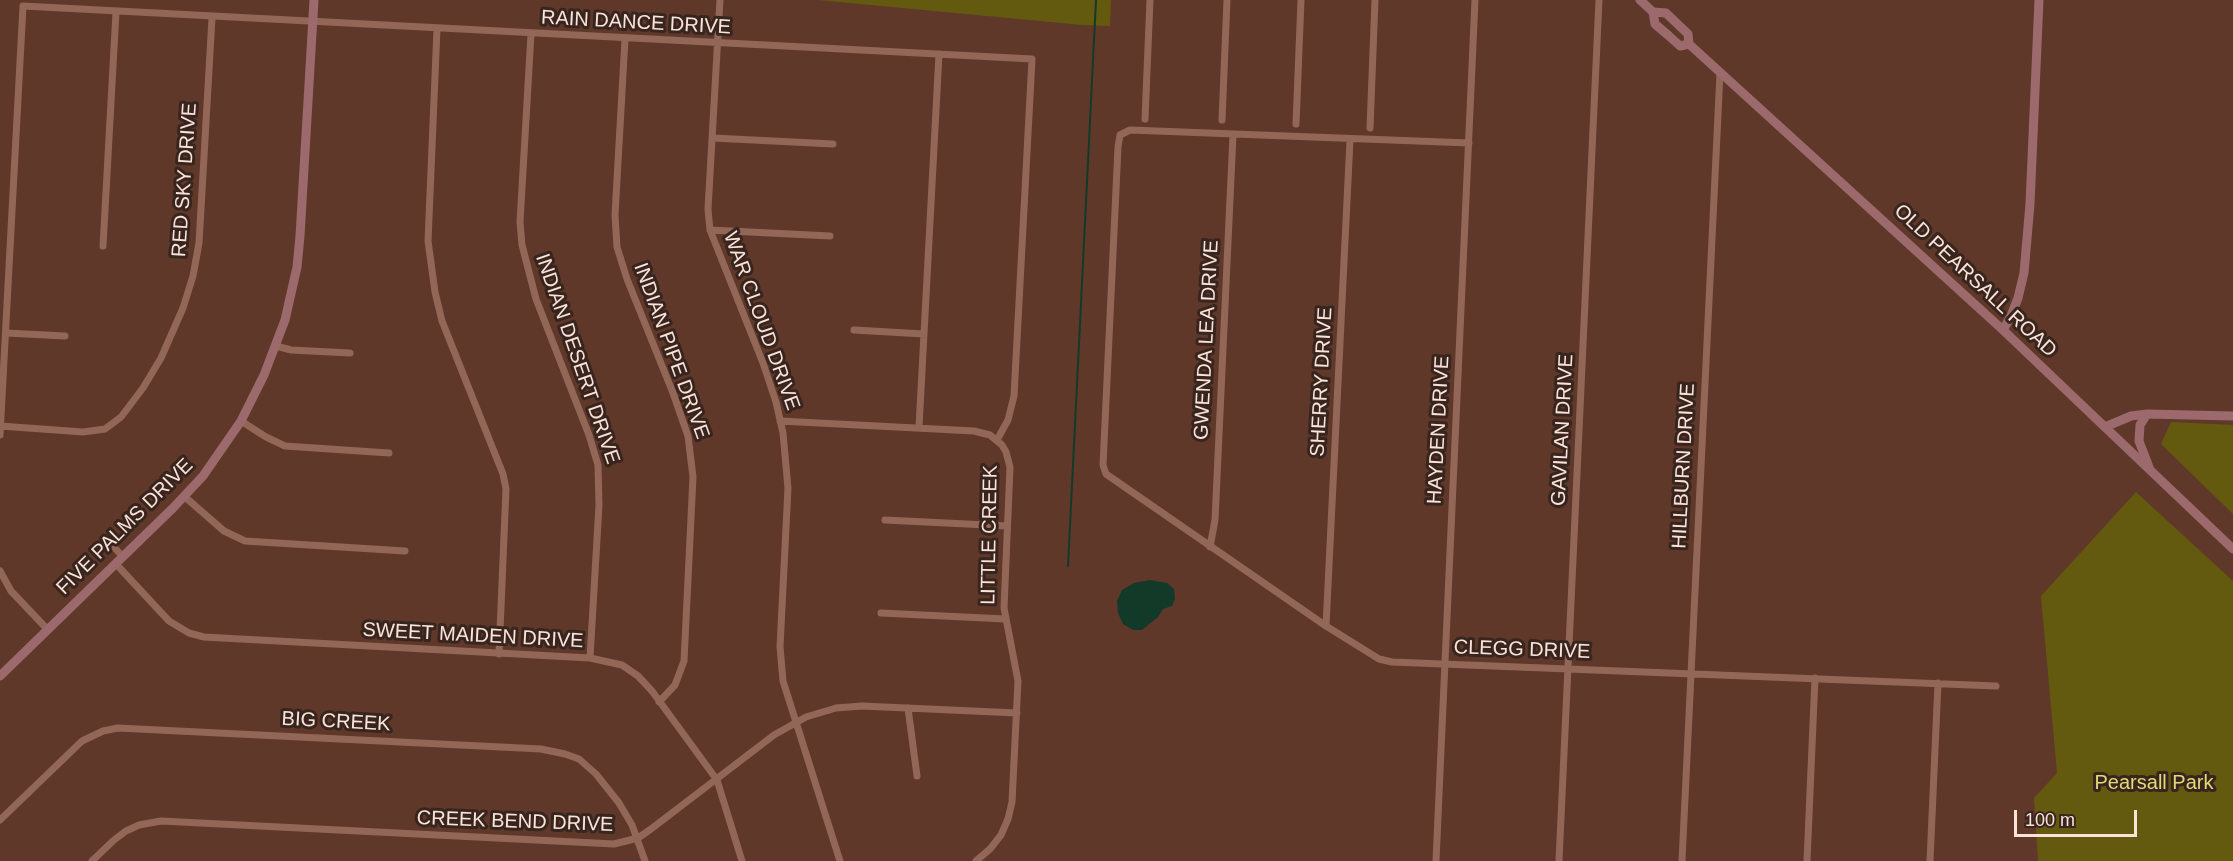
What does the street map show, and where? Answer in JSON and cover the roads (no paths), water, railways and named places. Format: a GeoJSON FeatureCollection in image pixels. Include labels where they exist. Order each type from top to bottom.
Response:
{"type":"FeatureCollection","features":[{"type":"Feature","properties":{"kind":"main road","name":"FIVE PALMS DRIVE"},"geometry":{"type":"LineString","coordinates":[[0,676],[185,497],[203,476],[241,422],[276,346],[285,321],[297,267],[314,0]]}},
{"type":"Feature","properties":{"kind":"main road","name":"OLD PEARSALL ROAD"},"geometry":{"type":"LineString","coordinates":[[1640,0],[1653,12],[1656,24],[1680,46],[1689,44]]}},
{"type":"Feature","properties":{"kind":"main road"},"geometry":{"type":"LineString","coordinates":[[2002,330],[2018,298],[2024,273],[2030,204],[2039,0]]}},
{"type":"Feature","properties":{"kind":"main road","name":"OLD PEARSALL ROAD"},"geometry":{"type":"LineString","coordinates":[[1653,12],[1666,13],[1688,34],[1689,44],[2002,330],[2233,549]]}},
{"type":"Feature","properties":{"kind":"main road"},"geometry":{"type":"LineString","coordinates":[[2147,414],[2140,425],[2139,441],[2150,470]]}},
{"type":"Feature","properties":{"kind":"main road"},"geometry":{"type":"LineString","coordinates":[[2105,427],[2131,416],[2147,414],[2233,416]]}},
{"type":"Feature","properties":{"kind":"street","name":"WAR CLOUD DRIVE"},"geometry":{"type":"LineString","coordinates":[[720,0],[708,209],[710,230],[763,363],[780,421],[788,488],[780,647],[783,681],[840,861]]}},
{"type":"Feature","properties":{"kind":"street"},"geometry":{"type":"LineString","coordinates":[[1145,119],[1150,0]]}},
{"type":"Feature","properties":{"kind":"street"},"geometry":{"type":"LineString","coordinates":[[1222,120],[1227,0]]}},
{"type":"Feature","properties":{"kind":"street"},"geometry":{"type":"LineString","coordinates":[[1296,124],[1300,0]]}},
{"type":"Feature","properties":{"kind":"street"},"geometry":{"type":"LineString","coordinates":[[1370,128],[1375,0]]}},
{"type":"Feature","properties":{"kind":"street","name":"HAYDEN DRIVE"},"geometry":{"type":"LineString","coordinates":[[1436,861],[1475,0]]}},
{"type":"Feature","properties":{"kind":"street","name":"GAVILAN DRIVE"},"geometry":{"type":"LineString","coordinates":[[1559,861],[1599,0]]}},
{"type":"Feature","properties":{"kind":"street","name":"RAIN DANCE DRIVE"},"geometry":{"type":"LineString","coordinates":[[6,333],[23,6],[212,18],[1032,59]]}},
{"type":"Feature","properties":{"kind":"street"},"geometry":{"type":"LineString","coordinates":[[103,246],[116,12]]}},
{"type":"Feature","properties":{"kind":"street","name":"RED SKY DRIVE"},"geometry":{"type":"LineString","coordinates":[[0,426],[83,432],[105,429],[121,417],[143,388],[161,358],[183,308],[193,276],[199,243],[212,18]]}},
{"type":"Feature","properties":{"kind":"street"},"geometry":{"type":"LineString","coordinates":[[437,29],[428,241],[435,292],[442,321],[505,482],[499,654]]}},
{"type":"Feature","properties":{"kind":"street","name":"INDIAN DESERT DRIVE"},"geometry":{"type":"LineString","coordinates":[[531,34],[520,222],[522,245],[536,299],[589,435],[598,465],[600,505],[590,658]]}},
{"type":"Feature","properties":{"kind":"street","name":"INDIAN PIPE DRIVE"},"geometry":{"type":"LineString","coordinates":[[625,39],[615,215],[617,247],[627,279],[688,436],[693,477],[684,661],[675,685],[659,702]]}},
{"type":"Feature","properties":{"kind":"street"},"geometry":{"type":"LineString","coordinates":[[919,427],[939,54]]}},
{"type":"Feature","properties":{"kind":"street","name":"LITTLE CREEK"},"geometry":{"type":"LineString","coordinates":[[976,861],[996,842],[1008,819],[1012,802],[1017,668],[1005,619],[1004,588],[1010,467],[1006,452],[997,440],[1008,420],[1014,396],[1032,59]]}},
{"type":"Feature","properties":{"kind":"street","name":"HILLBURN DRIVE"},"geometry":{"type":"LineString","coordinates":[[1682,861],[1720,73]]}},
{"type":"Feature","properties":{"kind":"street","name":"CLEGG DRIVE"},"geometry":{"type":"LineString","coordinates":[[1233,135],[1130,130],[1120,135],[1118,147],[1102,465],[1105,471],[1210,547],[1376,658],[1392,662],[1996,686]]}},
{"type":"Feature","properties":{"kind":"street"},"geometry":{"type":"LineString","coordinates":[[1233,135],[1469,143]]}},
{"type":"Feature","properties":{"kind":"street","name":"GWENDA LEA DRIVE"},"geometry":{"type":"LineString","coordinates":[[1210,547],[1215,520],[1233,135]]}},
{"type":"Feature","properties":{"kind":"street"},"geometry":{"type":"LineString","coordinates":[[713,138],[833,144]]}},
{"type":"Feature","properties":{"kind":"street","name":"SHERRY DRIVE"},"geometry":{"type":"LineString","coordinates":[[1326,626],[1350,140]]}},
{"type":"Feature","properties":{"kind":"street"},"geometry":{"type":"LineString","coordinates":[[710,230],[830,236]]}},
{"type":"Feature","properties":{"kind":"street"},"geometry":{"type":"LineString","coordinates":[[854,330],[924,334]]}},
{"type":"Feature","properties":{"kind":"street"},"geometry":{"type":"LineString","coordinates":[[0,435],[6,333],[65,336]]}},
{"type":"Feature","properties":{"kind":"street"},"geometry":{"type":"LineString","coordinates":[[276,346],[291,350],[350,353]]}},
{"type":"Feature","properties":{"kind":"street"},"geometry":{"type":"LineString","coordinates":[[780,421],[982,432],[997,440]]}},
{"type":"Feature","properties":{"kind":"street"},"geometry":{"type":"LineString","coordinates":[[241,422],[285,446],[389,453]]}},
{"type":"Feature","properties":{"kind":"street"},"geometry":{"type":"LineString","coordinates":[[185,497],[224,531],[245,541],[405,551]]}},
{"type":"Feature","properties":{"kind":"street"},"geometry":{"type":"LineString","coordinates":[[885,520],[1007,526]]}},
{"type":"Feature","properties":{"kind":"street","name":"SWEET MAIDEN DRIVE"},"geometry":{"type":"LineString","coordinates":[[112,544],[119,560],[169,621],[182,630],[196,635],[212,638],[590,658],[615,662],[631,670],[645,683],[717,780],[742,861]]}},
{"type":"Feature","properties":{"kind":"street"},"geometry":{"type":"LineString","coordinates":[[0,571],[11,591],[48,630]]}},
{"type":"Feature","properties":{"kind":"street"},"geometry":{"type":"LineString","coordinates":[[881,613],[1005,619]]}},
{"type":"Feature","properties":{"kind":"street"},"geometry":{"type":"LineString","coordinates":[[1807,861],[1815,678]]}},
{"type":"Feature","properties":{"kind":"street"},"geometry":{"type":"LineString","coordinates":[[1930,861],[1938,683]]}},
{"type":"Feature","properties":{"kind":"street","name":"CREEK BEND DRIVE"},"geometry":{"type":"LineString","coordinates":[[92,861],[126,831],[139,825],[161,821],[622,843],[638,838],[774,735],[796,722],[836,708],[862,706],[1017,713]]}},
{"type":"Feature","properties":{"kind":"street"},"geometry":{"type":"LineString","coordinates":[[908,708],[917,776]]}},
{"type":"Feature","properties":{"kind":"street","name":"BIG CREEK"},"geometry":{"type":"LineString","coordinates":[[0,820],[82,741],[103,731],[126,727],[541,749],[579,759],[596,774],[626,814],[638,838],[645,861]]}},
{"type":"Feature","properties":{"kind":"waterway"},"geometry":{"type":"LineString","coordinates":[[1068,566],[1096,0]]}},
{"type":"Feature","properties":{"kind":"park label","name":"Pearsall Park"},"geometry":{"type":"Point","coordinates":[2154,783]}}]}
